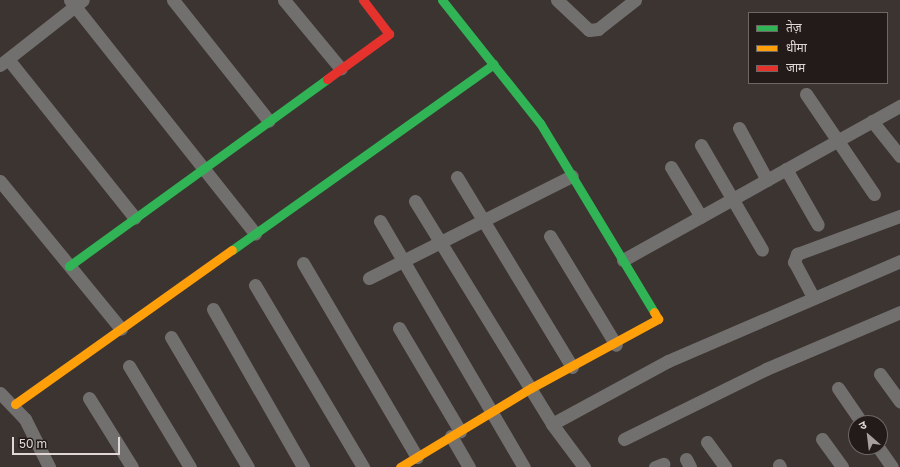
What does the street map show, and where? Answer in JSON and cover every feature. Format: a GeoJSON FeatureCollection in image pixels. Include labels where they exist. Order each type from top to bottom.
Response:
{"type":"FeatureCollection","features":[{"type":"Feature","properties":{"kind":"street"},"geometry":{"type":"LineString","coordinates":[[174,0],[270,121]]}},
{"type":"Feature","properties":{"kind":"street"},"geometry":{"type":"LineString","coordinates":[[284,0],[341,69]]}},
{"type":"Feature","properties":{"kind":"street"},"geometry":{"type":"LineString","coordinates":[[69,266],[389,34],[363,0]]}},
{"type":"Feature","properties":{"kind":"street"},"geometry":{"type":"LineString","coordinates":[[303,263],[411,463],[531,388],[616,345],[658,319],[540,123],[442,0]]}},
{"type":"Feature","properties":{"kind":"street"},"geometry":{"type":"LineString","coordinates":[[557,0],[589,30],[598,29],[635,0]]}},
{"type":"Feature","properties":{"kind":"street"},"geometry":{"type":"LineString","coordinates":[[135,218],[4,62],[76,2],[255,233]]}},
{"type":"Feature","properties":{"kind":"street"},"geometry":{"type":"LineString","coordinates":[[14,404],[494,64]]}},
{"type":"Feature","properties":{"kind":"street"},"geometry":{"type":"LineString","coordinates":[[806,94],[874,194]]}},
{"type":"Feature","properties":{"kind":"street"},"geometry":{"type":"LineString","coordinates":[[623,260],[900,106]]}},
{"type":"Feature","properties":{"kind":"street"},"geometry":{"type":"LineString","coordinates":[[872,121],[900,156]]}},
{"type":"Feature","properties":{"kind":"street"},"geometry":{"type":"LineString","coordinates":[[739,128],[767,180]]}},
{"type":"Feature","properties":{"kind":"street"},"geometry":{"type":"LineString","coordinates":[[701,145],[735,198],[762,250]]}},
{"type":"Feature","properties":{"kind":"street"},"geometry":{"type":"LineString","coordinates":[[671,167],[700,217]]}},
{"type":"Feature","properties":{"kind":"street"},"geometry":{"type":"LineString","coordinates":[[786,169],[818,225]]}},
{"type":"Feature","properties":{"kind":"street"},"geometry":{"type":"LineString","coordinates":[[369,278],[572,176]]}},
{"type":"Feature","properties":{"kind":"street"},"geometry":{"type":"LineString","coordinates":[[457,177],[572,367]]}},
{"type":"Feature","properties":{"kind":"street"},"geometry":{"type":"LineString","coordinates":[[0,181],[121,329]]}},
{"type":"Feature","properties":{"kind":"street"},"geometry":{"type":"LineString","coordinates":[[415,201],[552,424],[584,467]]}},
{"type":"Feature","properties":{"kind":"street"},"geometry":{"type":"LineString","coordinates":[[813,297],[794,262],[797,254],[900,216]]}},
{"type":"Feature","properties":{"kind":"street"},"geometry":{"type":"LineString","coordinates":[[380,221],[493,411],[524,467]]}},
{"type":"Feature","properties":{"kind":"street"},"geometry":{"type":"LineString","coordinates":[[550,236],[616,345]]}},
{"type":"Feature","properties":{"kind":"street"},"geometry":{"type":"LineString","coordinates":[[552,424],[668,361],[813,297],[900,261]]}},
{"type":"Feature","properties":{"kind":"street"},"geometry":{"type":"LineString","coordinates":[[255,285],[363,467]]}},
{"type":"Feature","properties":{"kind":"street"},"geometry":{"type":"LineString","coordinates":[[213,310],[303,467]]}},
{"type":"Feature","properties":{"kind":"street"},"geometry":{"type":"LineString","coordinates":[[624,439],[766,369],[900,312]]}},
{"type":"Feature","properties":{"kind":"street"},"geometry":{"type":"LineString","coordinates":[[399,328],[456,434],[469,467]]}},
{"type":"Feature","properties":{"kind":"street"},"geometry":{"type":"LineString","coordinates":[[171,338],[248,467]]}},
{"type":"Feature","properties":{"kind":"street"},"geometry":{"type":"LineString","coordinates":[[129,366],[190,467]]}},
{"type":"Feature","properties":{"kind":"street"},"geometry":{"type":"LineString","coordinates":[[880,374],[900,402]]}},
{"type":"Feature","properties":{"kind":"street"},"geometry":{"type":"LineString","coordinates":[[838,388],[857,415]]}},
{"type":"Feature","properties":{"kind":"street"},"geometry":{"type":"LineString","coordinates":[[0,393],[14,404],[49,467]]}},
{"type":"Feature","properties":{"kind":"street"},"geometry":{"type":"LineString","coordinates":[[89,398],[132,467]]}},
{"type":"Feature","properties":{"kind":"street"},"geometry":{"type":"LineString","coordinates":[[822,439],[842,467]]}},
{"type":"Feature","properties":{"kind":"street"},"geometry":{"type":"LineString","coordinates":[[707,442],[725,467]]}},
{"type":"Feature","properties":{"kind":"street"},"geometry":{"type":"LineString","coordinates":[[884,455],[892,467]]}},
{"type":"Feature","properties":{"kind":"traffic: fast"},"geometry":{"type":"LineString","coordinates":[[442,0],[540,123],[654,312]]}},
{"type":"Feature","properties":{"kind":"traffic: fast"},"geometry":{"type":"LineString","coordinates":[[232,250],[494,64]]}},
{"type":"Feature","properties":{"kind":"traffic: fast"},"geometry":{"type":"LineString","coordinates":[[69,266],[327,79]]}},
{"type":"Feature","properties":{"kind":"traffic: slow"},"geometry":{"type":"LineString","coordinates":[[15,404],[232,250]]}},
{"type":"Feature","properties":{"kind":"traffic: slow"},"geometry":{"type":"LineString","coordinates":[[400,467],[531,388],[658,319],[654,312]]}},
{"type":"Feature","properties":{"kind":"traffic: jam"},"geometry":{"type":"LineString","coordinates":[[327,79],[389,34],[363,0]]}}]}
